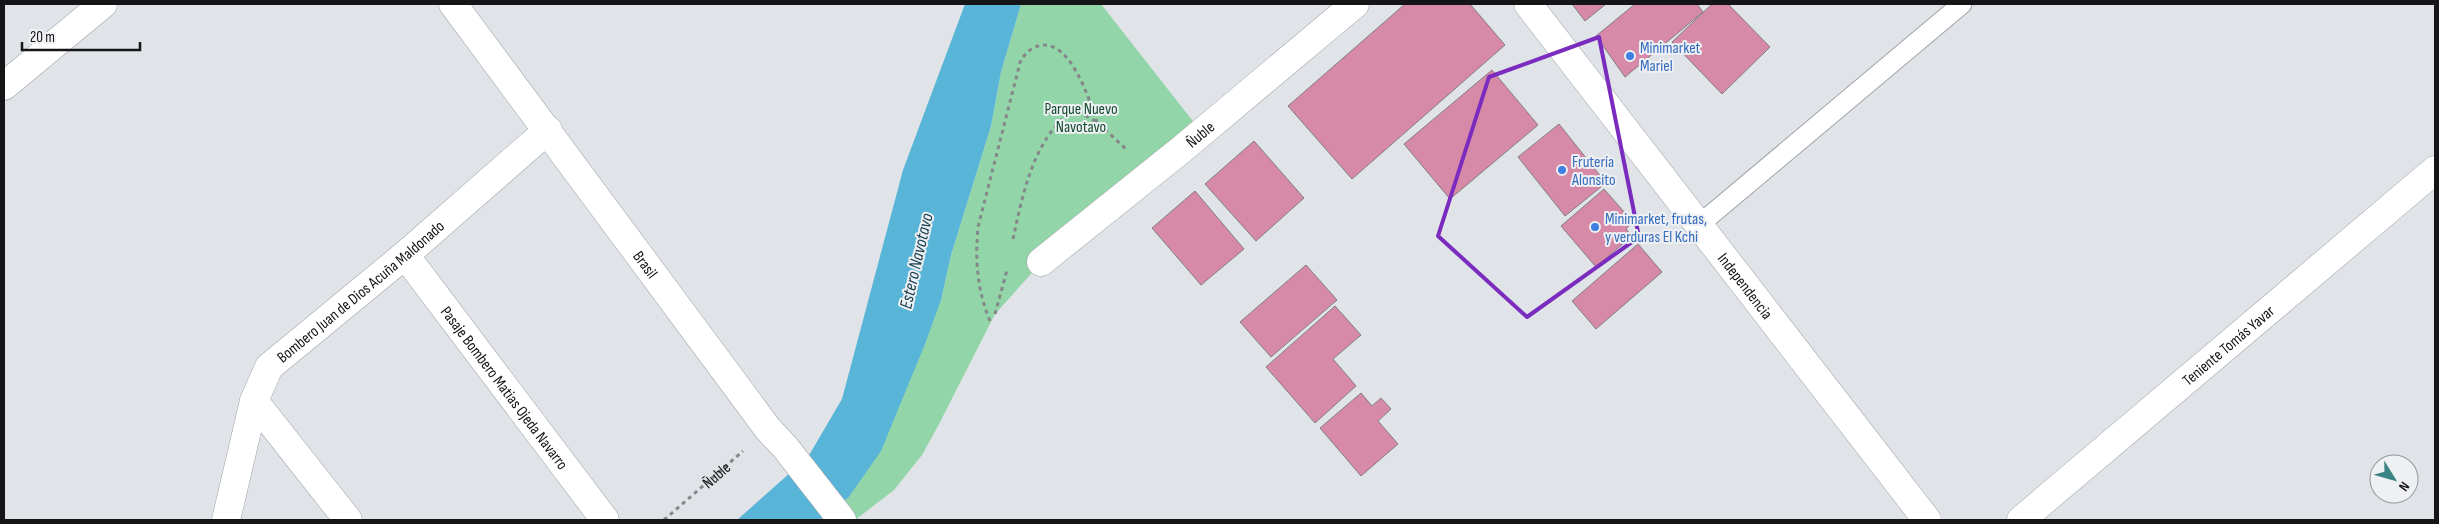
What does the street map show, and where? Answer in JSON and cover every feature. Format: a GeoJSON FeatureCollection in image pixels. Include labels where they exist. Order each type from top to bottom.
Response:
{"type":"FeatureCollection","features":[{"type":"Feature","properties":{"kind":"street"},"geometry":{"type":"LineString","coordinates":[[4,86],[103,4]]}},
{"type":"Feature","properties":{"kind":"street","name":"Brasil"},"geometry":{"type":"LineString","coordinates":[[453,4],[776,438],[841,519]]}},
{"type":"Feature","properties":{"kind":"street","name":"Ñuble"},"geometry":{"type":"LineString","coordinates":[[1042,262],[1182,150],[1355,4]]}},
{"type":"Feature","properties":{"kind":"street","name":"Independencia"},"geometry":{"type":"LineString","coordinates":[[1528,4],[1927,520]]}},
{"type":"Feature","properties":{"kind":"street","name":"Bombero Juan de Dios Acuña Maldonado"},"geometry":{"type":"LineString","coordinates":[[226,520],[254,401],[269,367],[405,255],[548,130]]}},
{"type":"Feature","properties":{"kind":"street","name":"Teniente Tomás Yavar"},"geometry":{"type":"LineString","coordinates":[[2021,520],[2435,170]]}},
{"type":"Feature","properties":{"kind":"street","name":"Pasaje Bombero Matias Ojeda Navarro"},"geometry":{"type":"LineString","coordinates":[[405,255],[605,520]]}},
{"type":"Feature","properties":{"kind":"street"},"geometry":{"type":"LineString","coordinates":[[254,401],[348,520]]}},
{"type":"Feature","properties":{"kind":"lane"},"geometry":{"type":"LineString","coordinates":[[1700,224],[1962,4]]}},
{"type":"Feature","properties":{"kind":"path"},"geometry":{"type":"LineString","coordinates":[[990,321],[977,281],[978,227],[1021,59],[1032,48],[1038,46],[1044,45],[1059,49],[1076,71],[1097,122]]}},
{"type":"Feature","properties":{"kind":"path"},"geometry":{"type":"LineString","coordinates":[[1012,242],[1025,188],[1039,152],[1050,133],[1063,117],[1074,109],[1097,122],[1129,152]]}},
{"type":"Feature","properties":{"kind":"path"},"geometry":{"type":"LineString","coordinates":[[995,314],[1007,268]]}},
{"type":"Feature","properties":{"kind":"path","name":"Ñuble"},"geometry":{"type":"LineString","coordinates":[[664,520],[776,438]]}},
{"type":"Feature","properties":{"kind":"highlighted area"},"geometry":{"type":"Polygon","coordinates":[[[1599,37],[1639,237],[1527,317],[1438,236],[1489,77],[1599,37]]]}},
{"type":"Feature","properties":{"kind":"green space","name":"Parque Nuevo Navotavo"},"geometry":{"type":"Polygon","coordinates":[[[1021,4],[1101,4],[1199,129],[1039,265],[995,314],[922,455],[894,490],[855,520],[819,520],[847,499],[941,300],[951,255],[991,126],[1001,72],[1021,4]]]}},
{"type":"Feature","properties":{"kind":"water","name":"Estero Navotavo"},"geometry":{"type":"Polygon","coordinates":[[[965,4],[1021,4],[1001,72],[991,126],[951,255],[941,300],[881,451],[848,498],[819,520],[737,520],[808,457],[842,399],[903,170],[965,4]]]}},
{"type":"Feature","properties":{"kind":"building"},"geometry":{"type":"Polygon","coordinates":[[[1405,4],[1470,4],[1505,45],[1352,179],[1288,106],[1405,4]]]}},
{"type":"Feature","properties":{"kind":"building"},"geometry":{"type":"Polygon","coordinates":[[[1572,4],[1606,4],[1585,21],[1572,4]]]}},
{"type":"Feature","properties":{"kind":"building","name":"Minimarket Mariel"},"geometry":{"type":"Polygon","coordinates":[[[1635,4],[1697,4],[1703,12],[1625,77],[1596,36],[1635,4]]]}},
{"type":"Feature","properties":{"kind":"building"},"geometry":{"type":"Polygon","coordinates":[[[1712,4],[1728,4],[1770,47],[1722,94],[1672,42],[1712,4]]]}},
{"type":"Feature","properties":{"kind":"building"},"geometry":{"type":"Polygon","coordinates":[[[1492,70],[1538,125],[1450,199],[1404,144],[1492,70]]]}},
{"type":"Feature","properties":{"kind":"building","name":"Frutería Alonsito"},"geometry":{"type":"Polygon","coordinates":[[[1559,124],[1606,183],[1565,216],[1518,157],[1559,124]]]}},
{"type":"Feature","properties":{"kind":"building"},"geometry":{"type":"Polygon","coordinates":[[[1254,141],[1304,198],[1256,241],[1205,184],[1254,141]]]}},
{"type":"Feature","properties":{"kind":"building","name":"Minimarket, frutas, y verduras El Kchi"},"geometry":{"type":"Polygon","coordinates":[[[1604,189],[1633,222],[1626,229],[1632,236],[1596,267],[1561,226],[1604,189]]]}},
{"type":"Feature","properties":{"kind":"building"},"geometry":{"type":"Polygon","coordinates":[[[1195,191],[1244,249],[1201,285],[1152,228],[1195,191]]]}},
{"type":"Feature","properties":{"kind":"building"},"geometry":{"type":"Polygon","coordinates":[[[1638,244],[1662,272],[1596,329],[1572,301],[1638,244]]]}},
{"type":"Feature","properties":{"kind":"building"},"geometry":{"type":"Polygon","coordinates":[[[1306,265],[1337,300],[1271,357],[1240,322],[1306,265]]]}},
{"type":"Feature","properties":{"kind":"building"},"geometry":{"type":"Polygon","coordinates":[[[1335,306],[1361,335],[1333,359],[1356,386],[1315,423],[1266,367],[1335,306]]]}},
{"type":"Feature","properties":{"kind":"building"},"geometry":{"type":"Polygon","coordinates":[[[1361,393],[1372,406],[1381,398],[1391,409],[1378,421],[1398,444],[1361,476],[1320,428],[1361,393]]]}},
{"type":"Feature","properties":{"kind":"place","name":"Minimarket Mariel"},"geometry":{"type":"Point","coordinates":[1630,56]}},
{"type":"Feature","properties":{"kind":"place","name":"Frutería Alonsito"},"geometry":{"type":"Point","coordinates":[1562,170]}},
{"type":"Feature","properties":{"kind":"place","name":"Minimarket, frutas, y verduras El Kchi"},"geometry":{"type":"Point","coordinates":[1595,227]}}]}
